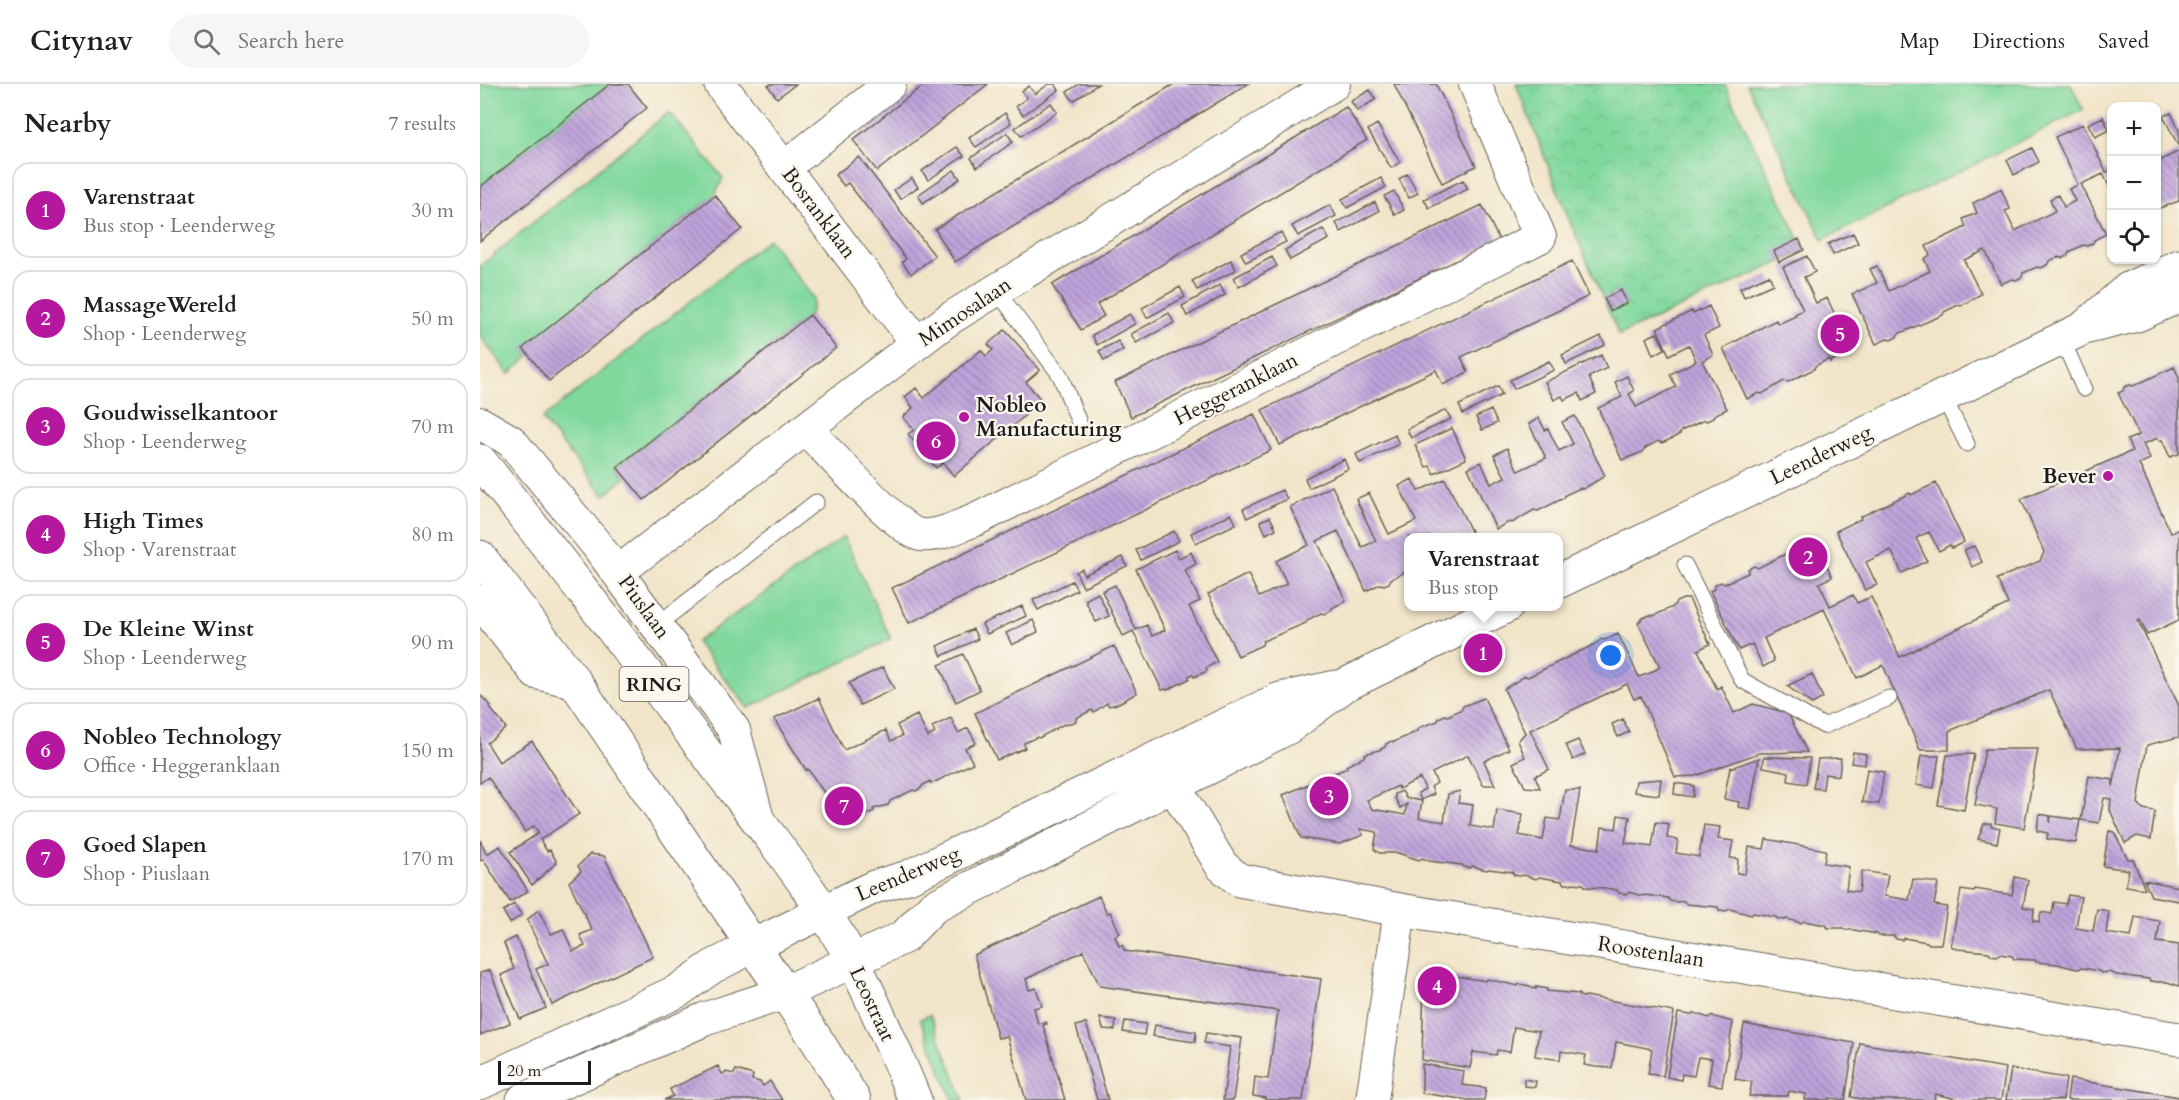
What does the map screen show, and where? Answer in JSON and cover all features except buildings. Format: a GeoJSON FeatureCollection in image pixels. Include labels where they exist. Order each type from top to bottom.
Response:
{"type":"FeatureCollection","features":[{"type":"Feature","properties":{"kind":"main road","name":"Leenderweg"},"geometry":{"type":"LineString","coordinates":[[2073,333],[2128,289],[2179,266]]}},
{"type":"Feature","properties":{"kind":"main road","name":"Leenderweg"},"geometry":{"type":"LineString","coordinates":[[1563,580],[2073,333],[2137,315],[2179,296]]}},
{"type":"Feature","properties":{"kind":"main road","name":"Piuslaan"},"geometry":{"type":"LineString","coordinates":[[480,461],[582,588],[760,824],[822,911]]}},
{"type":"Feature","properties":{"kind":"main road","name":"RING"},"geometry":{"type":"LineString","coordinates":[[480,557],[574,682],[818,1042],[854,1100]]}},
{"type":"Feature","properties":{"kind":"main road","name":"Leenderweg"},"geometry":{"type":"LineString","coordinates":[[524,1100],[705,1019],[784,993],[904,937],[933,907],[1289,727],[1345,685],[1498,611]]}},
{"type":"Feature","properties":{"kind":"main road","name":"Leenderweg"},"geometry":{"type":"LineString","coordinates":[[480,1083],[678,991],[712,967],[822,911],[874,887],[908,877],[1280,699],[1345,685]]}},
{"type":"Feature","properties":{"kind":"main road","name":"Roostenlaan"},"geometry":{"type":"LineString","coordinates":[[1173,785],[1222,866],[1239,880],[1400,910],[2179,1039]]}},
{"type":"Feature","properties":{"kind":"main road","name":"Leostraat"},"geometry":{"type":"LineString","coordinates":[[822,911],[853,962],[915,1100]]}},
{"type":"Feature","properties":{"kind":"street","name":"Bosranklaan"},"geometry":{"type":"LineString","coordinates":[[720,84],[917,343]]}},
{"type":"Feature","properties":{"kind":"street"},"geometry":{"type":"LineString","coordinates":[[785,167],[890,84]]}},
{"type":"Feature","properties":{"kind":"street","name":"Mimosalaan"},"geometry":{"type":"LineString","coordinates":[[618,572],[949,319],[1334,84]]}},
{"type":"Feature","properties":{"kind":"street","name":"Heggeranklaan"},"geometry":{"type":"LineString","coordinates":[[806,429],[900,523],[920,535],[939,533],[975,520],[1540,237],[1475,84]]}},
{"type":"Feature","properties":{"kind":"street","name":"Piuslaan"},"geometry":{"type":"LineString","coordinates":[[480,423],[511,441],[618,572],[734,730],[760,824]]}},
{"type":"Feature","properties":{"kind":"street"},"geometry":{"type":"LineString","coordinates":[[480,601],[536,674],[574,682]]}},
{"type":"Feature","properties":{"kind":"street"},"geometry":{"type":"LineString","coordinates":[[1372,1100],[1400,910]]}},
{"type":"Feature","properties":{"kind":"lane"},"geometry":{"type":"LineString","coordinates":[[996,290],[1060,375],[1080,425]]}},
{"type":"Feature","properties":{"kind":"lane"},"geometry":{"type":"LineString","coordinates":[[2073,333],[2084,389]]}},
{"type":"Feature","properties":{"kind":"lane"},"geometry":{"type":"LineString","coordinates":[[1943,396],[1967,444]]}},
{"type":"Feature","properties":{"kind":"lane"},"geometry":{"type":"LineString","coordinates":[[657,625],[816,502]]}},
{"type":"Feature","properties":{"kind":"lane"},"geometry":{"type":"LineString","coordinates":[[1685,565],[1742,680],[1824,726],[1888,698]]}},
{"type":"Feature","properties":{"kind":"green space"},"geometry":{"type":"Polygon","coordinates":[[[480,84],[610,84],[480,187],[480,84]]]}},
{"type":"Feature","properties":{"kind":"green space"},"geometry":{"type":"Polygon","coordinates":[[[1516,84],[1724,84],[1805,251],[1619,335],[1568,217],[1516,84]]]}},
{"type":"Feature","properties":{"kind":"green space"},"geometry":{"type":"Polygon","coordinates":[[[1747,84],[2071,84],[2083,110],[1823,240],[1747,84]]]}},
{"type":"Feature","properties":{"kind":"green space"},"geometry":{"type":"Polygon","coordinates":[[[669,112],[723,178],[715,195],[524,348],[529,356],[509,374],[480,336],[480,266],[669,112]]]}},
{"type":"Feature","properties":{"kind":"green space"},"geometry":{"type":"Polygon","coordinates":[[[769,239],[814,299],[810,315],[617,467],[625,478],[604,496],[542,419],[769,239]]]}},
{"type":"Feature","properties":{"kind":"green space"},"geometry":{"type":"Polygon","coordinates":[[[844,537],[891,639],[748,708],[696,642],[844,537]]]}},
{"type":"Feature","properties":{"kind":"green space"},"geometry":{"type":"Polygon","coordinates":[[[930,1015],[964,1100],[953,1100],[920,1019],[930,1015]]]}},
{"type":"Feature","properties":{"kind":"place","name":"De Kleine Winst"},"geometry":{"type":"Point","coordinates":[1840,334]}},
{"type":"Feature","properties":{"kind":"place","name":"Nobleo Manufacturing"},"geometry":{"type":"Point","coordinates":[964,417]}},
{"type":"Feature","properties":{"kind":"place","name":"Nobleo Technology"},"geometry":{"type":"Point","coordinates":[936,441]}},
{"type":"Feature","properties":{"kind":"place","name":"Bever"},"geometry":{"type":"Point","coordinates":[2108,476]}},
{"type":"Feature","properties":{"kind":"place","name":"MassageWereld"},"geometry":{"type":"Point","coordinates":[1808,557]}},
{"type":"Feature","properties":{"kind":"place","name":"Varenstraat"},"geometry":{"type":"Point","coordinates":[1483,653]}},
{"type":"Feature","properties":{"kind":"place","name":"Goudwisselkantoor"},"geometry":{"type":"Point","coordinates":[1329,796]}},
{"type":"Feature","properties":{"kind":"place","name":"Goed Slapen"},"geometry":{"type":"Point","coordinates":[844,806]}},
{"type":"Feature","properties":{"kind":"place","name":"High Times"},"geometry":{"type":"Point","coordinates":[1437,986]}}]}
